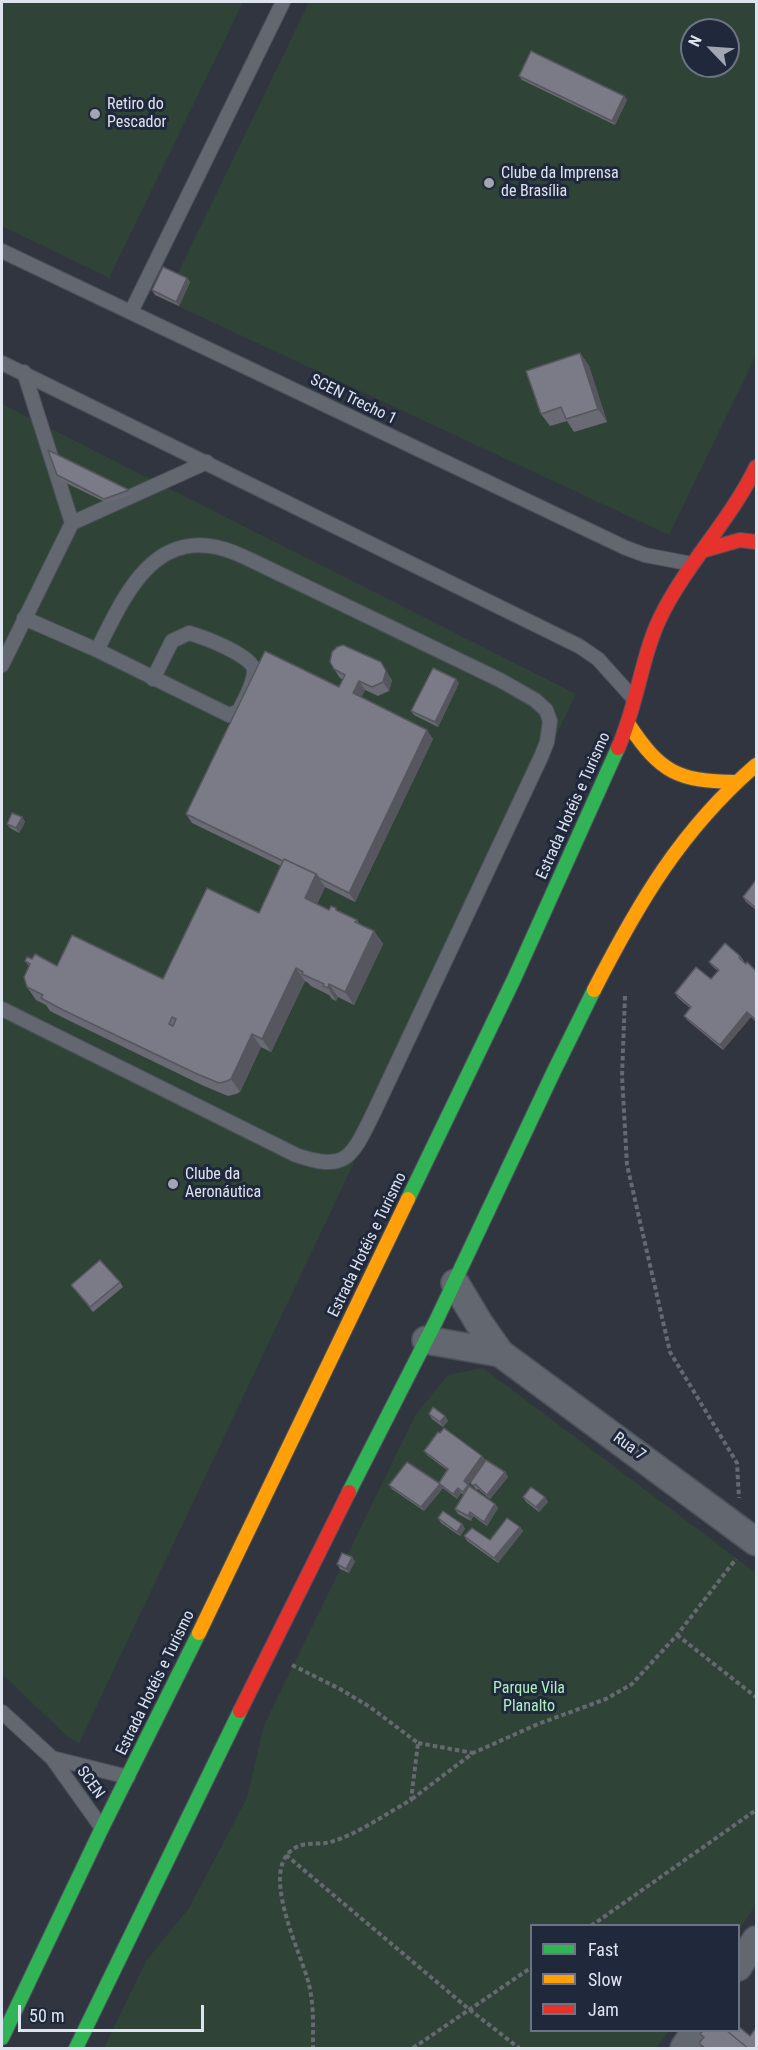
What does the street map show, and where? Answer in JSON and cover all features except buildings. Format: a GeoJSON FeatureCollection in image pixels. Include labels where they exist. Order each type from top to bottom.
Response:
{"type":"FeatureCollection","features":[{"type":"Feature","properties":{"kind":"main road","name":"Estrada Hotéis e Turismo"},"geometry":{"type":"LineString","coordinates":[[2,2038],[102,1828],[227,1577],[513,979],[629,725],[659,620],[672,596],[744,492],[756,467]]}},
{"type":"Feature","properties":{"kind":"main road"},"geometry":{"type":"LineString","coordinates":[[705,550],[740,540],[756,542]]}},
{"type":"Feature","properties":{"kind":"main road"},"geometry":{"type":"LineString","coordinates":[[629,725],[644,748],[660,765],[681,778],[706,782],[735,782]]}},
{"type":"Feature","properties":{"kind":"main road"},"geometry":{"type":"LineString","coordinates":[[76,2049],[268,1653],[455,1283],[564,1049],[616,948],[664,868],[690,832],[735,782],[756,765]]}},
{"type":"Feature","properties":{"kind":"street","name":"Rua 7"},"geometry":{"type":"LineString","coordinates":[[455,1283],[500,1353],[749,1536]]}},
{"type":"Feature","properties":{"kind":"street","name":"Rua 7"},"geometry":{"type":"LineString","coordinates":[[426,1340],[500,1353]]}},
{"type":"Feature","properties":{"kind":"street"},"geometry":{"type":"LineString","coordinates":[[684,2049],[695,2032]]}},
{"type":"Feature","properties":{"kind":"lane"},"geometry":{"type":"LineString","coordinates":[[131,312],[283,2]]}},
{"type":"Feature","properties":{"kind":"lane","name":"SCEN Trecho 1"},"geometry":{"type":"LineString","coordinates":[[2,251],[626,548],[645,555],[694,564]]}},
{"type":"Feature","properties":{"kind":"lane"},"geometry":{"type":"LineString","coordinates":[[2,363],[579,646],[598,658],[636,701]]}},
{"type":"Feature","properties":{"kind":"lane"},"geometry":{"type":"LineString","coordinates":[[24,372],[72,523]]}},
{"type":"Feature","properties":{"kind":"lane"},"geometry":{"type":"LineString","coordinates":[[2,666],[72,523],[207,462]]}},
{"type":"Feature","properties":{"kind":"lane"},"geometry":{"type":"LineString","coordinates":[[2,1009],[296,1155],[330,1163],[344,1159],[359,1141],[378,1103],[541,757],[549,728],[548,715],[543,707],[500,680],[255,562],[217,547],[184,546],[159,558],[142,573],[130,590],[97,650]]}},
{"type":"Feature","properties":{"kind":"lane"},"geometry":{"type":"LineString","coordinates":[[24,618],[97,650],[153,679],[228,715],[239,711],[253,677],[254,668],[248,659],[189,633],[172,641],[153,679]]}},
{"type":"Feature","properties":{"kind":"lane","name":"SCEN"},"geometry":{"type":"LineString","coordinates":[[2,1712],[52,1758],[102,1828]]}},
{"type":"Feature","properties":{"kind":"lane","name":"SCEN"},"geometry":{"type":"LineString","coordinates":[[52,1758],[128,1778]]}},
{"type":"Feature","properties":{"kind":"path"},"geometry":{"type":"LineString","coordinates":[[313,2049],[309,1985],[282,1902],[278,1876],[286,1855],[299,1846],[330,1842],[349,1835],[411,1800],[473,1754],[538,1724],[606,1699],[632,1684],[677,1635],[749,1536],[738,1463],[670,1352],[627,1165],[622,1076],[626,985]]}},
{"type":"Feature","properties":{"kind":"path"},"geometry":{"type":"LineString","coordinates":[[677,1635],[756,1697]]}},
{"type":"Feature","properties":{"kind":"path"},"geometry":{"type":"LineString","coordinates":[[268,1653],[340,1689],[370,1707],[418,1743],[473,1754]]}},
{"type":"Feature","properties":{"kind":"path"},"geometry":{"type":"LineString","coordinates":[[411,1800],[418,1743]]}},
{"type":"Feature","properties":{"kind":"path"},"geometry":{"type":"LineString","coordinates":[[594,1924],[756,1810]]}},
{"type":"Feature","properties":{"kind":"path"},"geometry":{"type":"LineString","coordinates":[[286,1855],[519,2049]]}},
{"type":"Feature","properties":{"kind":"path"},"geometry":{"type":"LineString","coordinates":[[413,2049],[530,1968]]}},
{"type":"Feature","properties":{"kind":"green space","name":"Retiro do Pescador"},"geometry":{"type":"Polygon","coordinates":[[[2,2],[243,2],[109,278],[2,226],[2,2]]]}},
{"type":"Feature","properties":{"kind":"green space","name":"Clube da Imprensa de Brasília"},"geometry":{"type":"Polygon","coordinates":[[[309,2],[756,2],[756,355],[669,535],[165,300],[309,2]]]}},
{"type":"Feature","properties":{"kind":"green space","name":"Clube da Aeronáutica"},"geometry":{"type":"Polygon","coordinates":[[[2,404],[576,694],[79,1743],[68,1737],[2,1674],[2,404]]]}},
{"type":"Feature","properties":{"kind":"green space","name":"Parque Vila Planalto"},"geometry":{"type":"Polygon","coordinates":[[[483,1368],[756,1573],[756,1904],[740,1928],[740,1924],[530,1924],[530,2032],[668,2032],[656,2048],[104,2048],[146,1961],[189,1908],[247,1798],[264,1725],[416,1414],[448,1375],[483,1368]]]}},
{"type":"Feature","properties":{"kind":"traffic: fast"},"geometry":{"type":"LineString","coordinates":[[408,1199],[514,979],[618,748]]}},
{"type":"Feature","properties":{"kind":"traffic: fast"},"geometry":{"type":"LineString","coordinates":[[349,1492],[436,1321],[594,990]]}},
{"type":"Feature","properties":{"kind":"traffic: fast"},"geometry":{"type":"LineString","coordinates":[[2,2038],[102,1828],[199,1633]]}},
{"type":"Feature","properties":{"kind":"traffic: fast"},"geometry":{"type":"LineString","coordinates":[[76,2048],[240,1711]]}},
{"type":"Feature","properties":{"kind":"traffic: slow"},"geometry":{"type":"LineString","coordinates":[[629,725],[651,754],[673,771],[699,779],[735,782]]}},
{"type":"Feature","properties":{"kind":"traffic: slow"},"geometry":{"type":"LineString","coordinates":[[594,990],[645,897],[664,869],[705,815],[756,765]]}},
{"type":"Feature","properties":{"kind":"traffic: slow"},"geometry":{"type":"LineString","coordinates":[[199,1633],[408,1199]]}},
{"type":"Feature","properties":{"kind":"traffic: jam"},"geometry":{"type":"LineString","coordinates":[[618,748],[630,716],[648,649],[660,618],[682,579],[734,506],[756,467]]}},
{"type":"Feature","properties":{"kind":"traffic: jam"},"geometry":{"type":"LineString","coordinates":[[705,550],[740,540],[756,542]]}},
{"type":"Feature","properties":{"kind":"traffic: jam"},"geometry":{"type":"LineString","coordinates":[[240,1711],[349,1492]]}},
{"type":"Feature","properties":{"kind":"place","name":"Retiro do Pescador"},"geometry":{"type":"Point","coordinates":[95,114]}},
{"type":"Feature","properties":{"kind":"place","name":"Clube da Imprensa de Brasília"},"geometry":{"type":"Point","coordinates":[489,183]}},
{"type":"Feature","properties":{"kind":"place","name":"Clube da Aeronáutica"},"geometry":{"type":"Point","coordinates":[173,1184]}}]}
